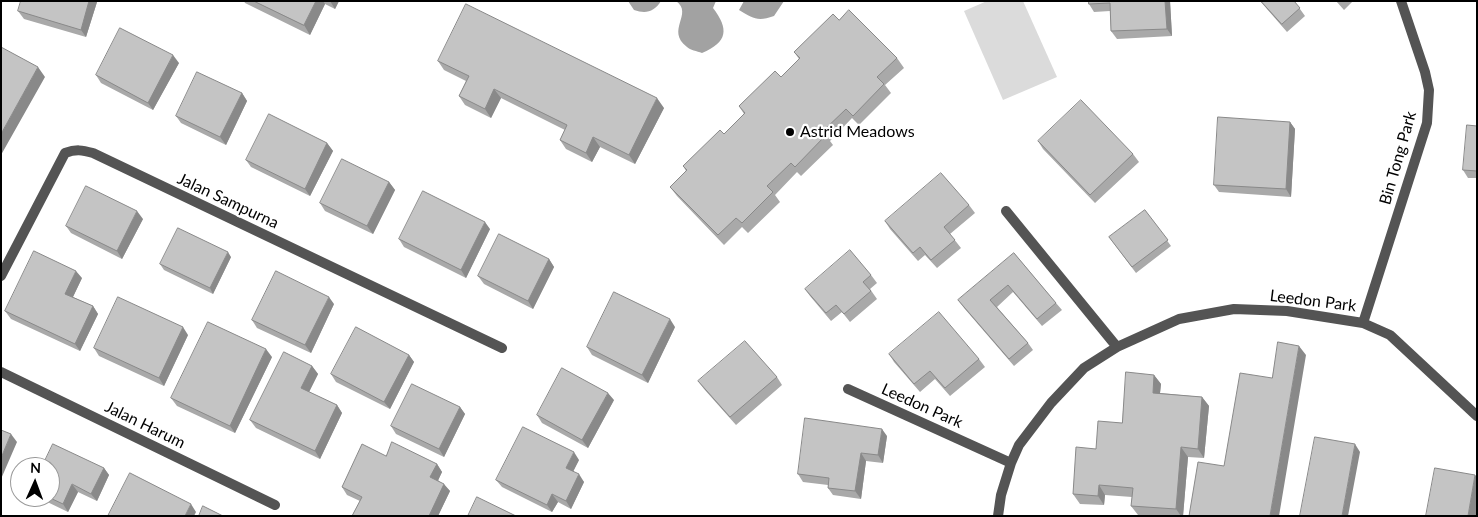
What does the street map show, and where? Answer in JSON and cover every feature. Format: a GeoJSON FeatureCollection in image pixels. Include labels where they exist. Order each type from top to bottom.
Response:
{"type":"FeatureCollection","features":[{"type":"Feature","properties":{"kind":"street","name":"Bin Tong Park"},"geometry":{"type":"LineString","coordinates":[[1363,323],[1427,123],[1429,90],[1425,72],[1401,1]]}},
{"type":"Feature","properties":{"kind":"street","name":"Jalan Sampurna"},"geometry":{"type":"LineString","coordinates":[[1,276],[66,153],[82,150],[93,153],[502,348]]}},
{"type":"Feature","properties":{"kind":"street"},"geometry":{"type":"LineString","coordinates":[[1006,211],[1117,346]]}},
{"type":"Feature","properties":{"kind":"street","name":"Leedon Park"},"geometry":{"type":"LineString","coordinates":[[998,516],[1001,495],[1019,445],[1051,403],[1084,368],[1117,346],[1179,319],[1234,309],[1287,312],[1363,323],[1390,335],[1477,416]]}},
{"type":"Feature","properties":{"kind":"street","name":"Jalan Harum"},"geometry":{"type":"LineString","coordinates":[[1,372],[275,505]]}},
{"type":"Feature","properties":{"kind":"street","name":"Leedon Park"},"geometry":{"type":"LineString","coordinates":[[848,389],[1011,463]]}},
{"type":"Feature","properties":{"kind":"shaded area"},"geometry":{"type":"Polygon","coordinates":[[[628,1],[661,1],[653,10],[642,12],[634,10],[628,1]]]}},
{"type":"Feature","properties":{"kind":"shaded area"},"geometry":{"type":"Polygon","coordinates":[[[676,1],[716,1],[713,8],[722,22],[723,29],[721,39],[717,44],[702,53],[688,48],[681,41],[679,28],[682,11],[681,6],[676,1]]]}},
{"type":"Feature","properties":{"kind":"shaded area"},"geometry":{"type":"Polygon","coordinates":[[[744,1],[784,1],[774,16],[759,19],[739,10],[744,1]]]}},
{"type":"Feature","properties":{"kind":"shaded area"},"geometry":{"type":"Polygon","coordinates":[[[987,1],[1023,1],[1057,77],[1003,100],[964,11],[987,1]]]}},
{"type":"Feature","properties":{"kind":"building"},"geometry":{"type":"Polygon","coordinates":[[[21,1],[89,1],[81,30],[18,11],[21,1]]]}},
{"type":"Feature","properties":{"kind":"building"},"geometry":{"type":"Polygon","coordinates":[[[254,1],[316,1],[304,25],[254,1]]]}},
{"type":"Feature","properties":{"kind":"building"},"geometry":{"type":"Polygon","coordinates":[[[1089,1],[1165,1],[1167,29],[1111,31],[1110,3],[1089,4],[1089,1]]]}},
{"type":"Feature","properties":{"kind":"building"},"geometry":{"type":"Polygon","coordinates":[[[1261,1],[1294,1],[1300,8],[1282,24],[1261,1]]]}},
{"type":"Feature","properties":{"kind":"building"},"geometry":{"type":"Polygon","coordinates":[[[466,4],[657,98],[629,155],[593,137],[586,153],[560,140],[567,125],[494,89],[485,109],[459,96],[469,76],[438,61],[466,4]]]}},
{"type":"Feature","properties":{"kind":"building","name":"Astrid Meadows"},"geometry":{"type":"Polygon","coordinates":[[[849,10],[897,58],[877,77],[884,84],[853,116],[846,109],[822,132],[826,135],[795,167],[791,163],[767,186],[773,192],[742,223],[736,218],[718,235],[670,187],[687,170],[683,166],[720,130],[724,134],[745,113],[739,106],[775,71],[781,77],[800,58],[794,52],[833,14],[839,20],[849,10]]]}},
{"type":"Feature","properties":{"kind":"building"},"geometry":{"type":"Polygon","coordinates":[[[120,28],[173,55],[148,103],[96,75],[120,28]]]}},
{"type":"Feature","properties":{"kind":"building"},"geometry":{"type":"Polygon","coordinates":[[[1,47],[38,67],[1,134],[1,47]]]}},
{"type":"Feature","properties":{"kind":"building"},"geometry":{"type":"Polygon","coordinates":[[[197,72],[242,93],[220,137],[176,116],[197,72]]]}},
{"type":"Feature","properties":{"kind":"building"},"geometry":{"type":"Polygon","coordinates":[[[1081,100],[1133,154],[1090,195],[1038,141],[1081,100]]]}},
{"type":"Feature","properties":{"kind":"building"},"geometry":{"type":"Polygon","coordinates":[[[269,114],[327,143],[305,189],[246,160],[269,114]]]}},
{"type":"Feature","properties":{"kind":"building"},"geometry":{"type":"Polygon","coordinates":[[[1218,117],[1290,122],[1286,189],[1214,185],[1218,117]]]}},
{"type":"Feature","properties":{"kind":"building"},"geometry":{"type":"Polygon","coordinates":[[[1467,125],[1477,126],[1477,171],[1463,170],[1467,125]]]}},
{"type":"Feature","properties":{"kind":"building"},"geometry":{"type":"Polygon","coordinates":[[[342,159],[389,182],[367,226],[320,203],[342,159]]]}},
{"type":"Feature","properties":{"kind":"building"},"geometry":{"type":"Polygon","coordinates":[[[941,173],[969,205],[944,227],[955,240],[931,260],[920,247],[913,253],[885,221],[941,173]]]}},
{"type":"Feature","properties":{"kind":"building"},"geometry":{"type":"Polygon","coordinates":[[[86,186],[137,211],[117,251],[66,226],[86,186]]]}},
{"type":"Feature","properties":{"kind":"building"},"geometry":{"type":"Polygon","coordinates":[[[423,191],[485,222],[461,270],[399,239],[423,191]]]}},
{"type":"Feature","properties":{"kind":"building"},"geometry":{"type":"Polygon","coordinates":[[[1145,210],[1168,240],[1132,267],[1109,237],[1145,210]]]}},
{"type":"Feature","properties":{"kind":"building"},"geometry":{"type":"Polygon","coordinates":[[[178,228],[228,252],[210,288],[160,264],[178,228]]]}},
{"type":"Feature","properties":{"kind":"building"},"geometry":{"type":"Polygon","coordinates":[[[499,234],[549,259],[528,301],[478,276],[499,234]]]}},
{"type":"Feature","properties":{"kind":"building"},"geometry":{"type":"Polygon","coordinates":[[[850,250],[871,275],[863,282],[871,291],[844,314],[836,305],[826,313],[805,289],[850,250]]]}},
{"type":"Feature","properties":{"kind":"building"},"geometry":{"type":"Polygon","coordinates":[[[34,251],[76,271],[65,294],[93,306],[75,344],[5,311],[34,251]]]}},
{"type":"Feature","properties":{"kind":"building"},"geometry":{"type":"Polygon","coordinates":[[[1014,253],[1056,303],[1037,319],[1008,285],[990,300],[1028,343],[1009,359],[958,300],[1014,253]]]}},
{"type":"Feature","properties":{"kind":"building"},"geometry":{"type":"Polygon","coordinates":[[[276,271],[329,297],[305,345],[252,320],[276,271]]]}},
{"type":"Feature","properties":{"kind":"building"},"geometry":{"type":"Polygon","coordinates":[[[614,292],[670,319],[642,375],[587,347],[614,292]]]}},
{"type":"Feature","properties":{"kind":"building"},"geometry":{"type":"Polygon","coordinates":[[[118,297],[183,327],[159,378],[94,348],[118,297]]]}},
{"type":"Feature","properties":{"kind":"building"},"geometry":{"type":"Polygon","coordinates":[[[939,312],[979,359],[945,388],[930,371],[914,384],[889,354],[939,312]]]}},
{"type":"Feature","properties":{"kind":"building"},"geometry":{"type":"Polygon","coordinates":[[[208,322],[266,349],[230,426],[171,398],[208,322]]]}},
{"type":"Feature","properties":{"kind":"building"},"geometry":{"type":"Polygon","coordinates":[[[356,327],[409,355],[384,402],[331,374],[356,327]]]}},
{"type":"Feature","properties":{"kind":"building"},"geometry":{"type":"Polygon","coordinates":[[[745,341],[777,377],[730,417],[698,381],[745,341]]]}},
{"type":"Feature","properties":{"kind":"building"},"geometry":{"type":"Polygon","coordinates":[[[1278,342],[1299,346],[1270,516],[1189,516],[1198,462],[1224,466],[1240,373],[1272,378],[1278,342]]]}},
{"type":"Feature","properties":{"kind":"building"},"geometry":{"type":"Polygon","coordinates":[[[284,352],[312,366],[301,388],[337,405],[315,451],[250,420],[284,352]]]}},
{"type":"Feature","properties":{"kind":"building"},"geometry":{"type":"Polygon","coordinates":[[[562,368],[608,393],[582,440],[537,415],[562,368]]]}},
{"type":"Feature","properties":{"kind":"building"},"geometry":{"type":"Polygon","coordinates":[[[1126,372],[1154,375],[1153,393],[1202,397],[1198,449],[1181,447],[1176,509],[1131,506],[1133,488],[1099,485],[1098,496],[1073,494],[1076,447],[1096,449],[1098,421],[1122,423],[1126,372]]]}},
{"type":"Feature","properties":{"kind":"building"},"geometry":{"type":"Polygon","coordinates":[[[412,384],[460,407],[439,449],[391,426],[412,384]]]}},
{"type":"Feature","properties":{"kind":"building"},"geometry":{"type":"Polygon","coordinates":[[[805,418],[882,429],[878,455],[861,453],[855,491],[828,488],[829,478],[798,474],[805,418]]]}},
{"type":"Feature","properties":{"kind":"building"},"geometry":{"type":"Polygon","coordinates":[[[523,427],[574,452],[566,468],[579,474],[566,501],[552,494],[547,505],[496,480],[523,427]]]}},
{"type":"Feature","properties":{"kind":"building"},"geometry":{"type":"Polygon","coordinates":[[[1,430],[11,434],[1,458],[1,430]]]}},
{"type":"Feature","properties":{"kind":"building"},"geometry":{"type":"Polygon","coordinates":[[[1315,437],[1355,444],[1342,516],[1300,516],[1315,437]]]}},
{"type":"Feature","properties":{"kind":"building"},"geometry":{"type":"Polygon","coordinates":[[[392,442],[437,464],[430,477],[444,484],[429,516],[352,516],[362,497],[342,487],[362,444],[386,456],[392,442]]]}},
{"type":"Feature","properties":{"kind":"building"},"geometry":{"type":"Polygon","coordinates":[[[53,444],[104,468],[91,494],[72,484],[63,504],[60,503],[60,457],[47,457],[53,444]]]}},
{"type":"Feature","properties":{"kind":"building"},"geometry":{"type":"Polygon","coordinates":[[[1435,468],[1475,475],[1468,516],[1426,516],[1435,468]]]}},
{"type":"Feature","properties":{"kind":"building"},"geometry":{"type":"Polygon","coordinates":[[[130,473],[191,504],[185,516],[108,516],[130,473]]]}},
{"type":"Feature","properties":{"kind":"building"},"geometry":{"type":"Polygon","coordinates":[[[477,497],[516,516],[468,516],[477,497]]]}},
{"type":"Feature","properties":{"kind":"building"},"geometry":{"type":"Polygon","coordinates":[[[203,506],[223,516],[199,516],[203,506]]]}},
{"type":"Feature","properties":{"kind":"place","name":"Astrid Meadows"},"geometry":{"type":"Point","coordinates":[790,132]}}]}
